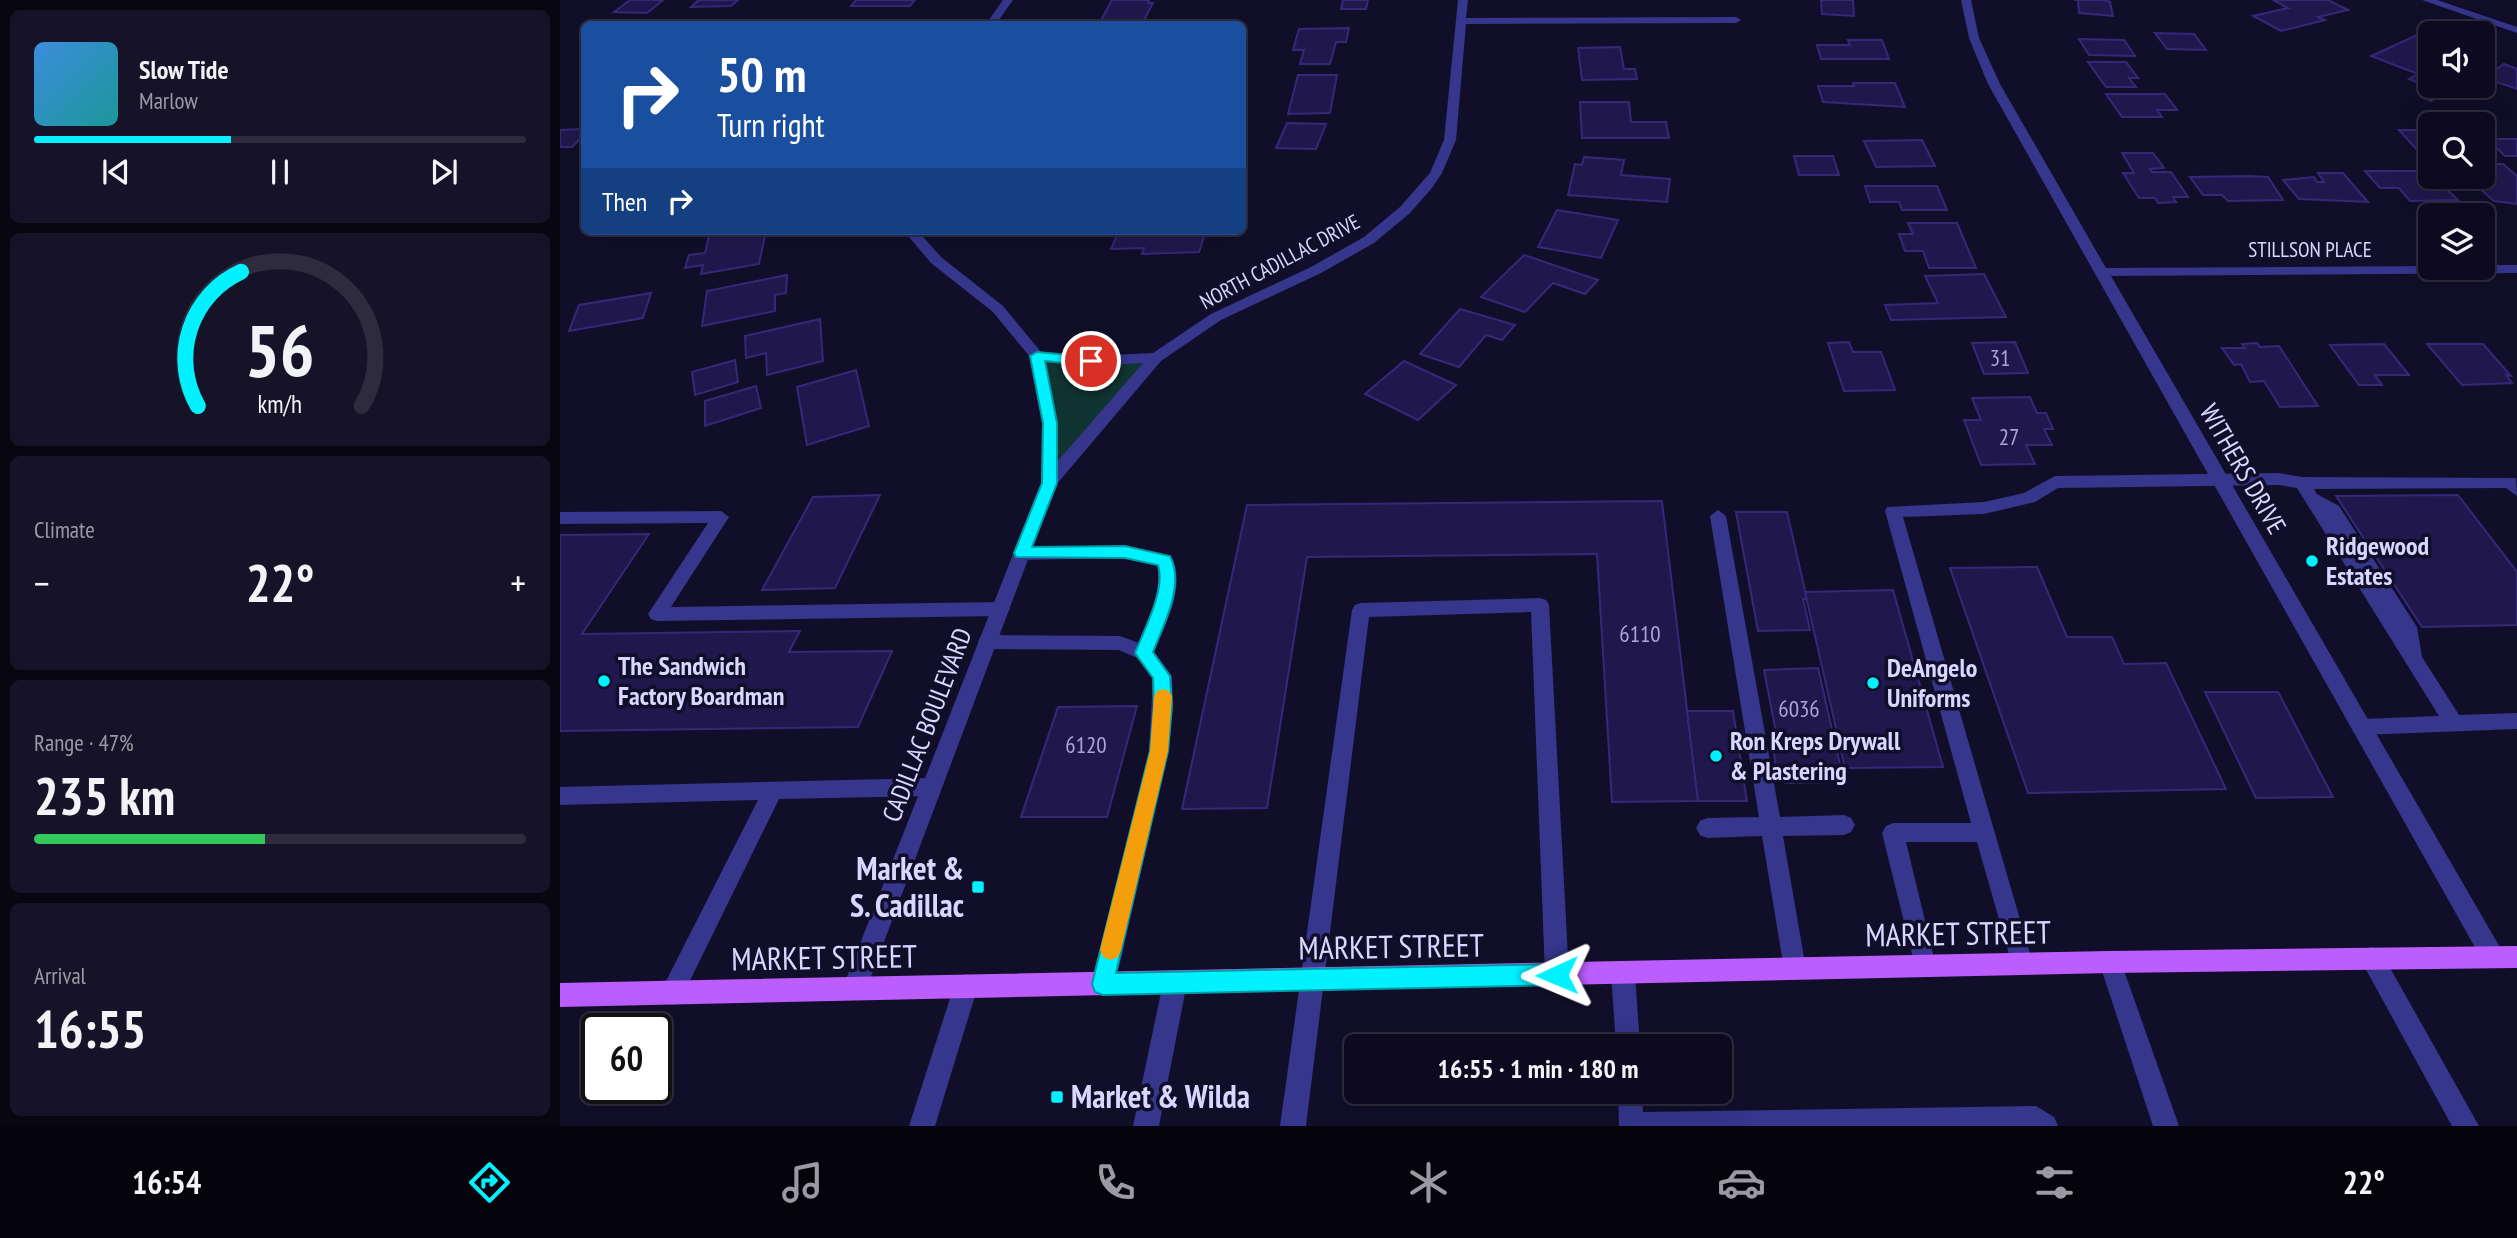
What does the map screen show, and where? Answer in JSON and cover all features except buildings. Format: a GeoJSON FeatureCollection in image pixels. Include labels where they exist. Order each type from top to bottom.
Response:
{"type":"FeatureCollection","features":[{"type":"Feature","properties":{"kind":"main road","name":"MARKET STREET"},"geometry":{"type":"LineString","coordinates":[[560,995],[2110,962],[2517,957]]}},
{"type":"Feature","properties":{"kind":"street"},"geometry":{"type":"LineString","coordinates":[[993,21],[1008,0]]}},
{"type":"Feature","properties":{"kind":"street","name":"NORTH CADILLAC DRIVE"},"geometry":{"type":"LineString","coordinates":[[1049,483],[1156,358],[1216,317],[1316,270],[1369,240],[1421,193],[1436,173],[1450,141],[1463,0]]}},
{"type":"Feature","properties":{"kind":"street","name":"WITHERS DRIVE"},"geometry":{"type":"LineString","coordinates":[[1965,0],[1975,38],[1994,84],[2493,957]]}},
{"type":"Feature","properties":{"kind":"street"},"geometry":{"type":"LineString","coordinates":[[2427,0],[2517,30]]}},
{"type":"Feature","properties":{"kind":"street"},"geometry":{"type":"LineString","coordinates":[[1461,21],[1736,20]]}},
{"type":"Feature","properties":{"kind":"street"},"geometry":{"type":"LineString","coordinates":[[914,235],[936,260],[998,309],[1037,356],[1050,423],[1049,483]]}},
{"type":"Feature","properties":{"kind":"street","name":"STILLSON PLACE"},"geometry":{"type":"LineString","coordinates":[[2102,272],[2517,270]]}},
{"type":"Feature","properties":{"kind":"street"},"geometry":{"type":"LineString","coordinates":[[1037,356],[1091,361],[1156,358]]}},
{"type":"Feature","properties":{"kind":"street"},"geometry":{"type":"LineString","coordinates":[[2022,964],[1893,511],[1984,508],[2029,498],[2055,482],[2279,479],[2305,489],[2510,482],[2517,490]]}},
{"type":"Feature","properties":{"kind":"street","name":"CADILLAC BOULEVARD"},"geometry":{"type":"LineString","coordinates":[[855,987],[1049,483]]}},
{"type":"Feature","properties":{"kind":"street"},"geometry":{"type":"LineString","coordinates":[[2305,489],[2454,724]]}},
{"type":"Feature","properties":{"kind":"street"},"geometry":{"type":"LineString","coordinates":[[1718,516],[1795,969]]}},
{"type":"Feature","properties":{"kind":"street"},"geometry":{"type":"LineString","coordinates":[[560,518],[721,517],[657,614],[1001,609]]}},
{"type":"Feature","properties":{"kind":"street"},"geometry":{"type":"LineString","coordinates":[[1022,553],[1125,552],[1165,561],[1169,574],[1161,610],[1144,653]]}},
{"type":"Feature","properties":{"kind":"street"},"geometry":{"type":"LineString","coordinates":[[1293,1126],[1361,610],[1540,605],[1557,975]]}},
{"type":"Feature","properties":{"kind":"street"},"geometry":{"type":"LineString","coordinates":[[987,642],[1120,643],[1144,653],[1162,676],[1163,705],[1159,751],[1103,984]]}},
{"type":"Feature","properties":{"kind":"street"},"geometry":{"type":"LineString","coordinates":[[2361,727],[2517,721]]}},
{"type":"Feature","properties":{"kind":"street"},"geometry":{"type":"LineString","coordinates":[[560,796],[930,787]]}},
{"type":"Feature","properties":{"kind":"street"},"geometry":{"type":"LineString","coordinates":[[672,993],[773,790]]}},
{"type":"Feature","properties":{"kind":"street"},"geometry":{"type":"LineString","coordinates":[[1707,828],[1844,825]]}},
{"type":"Feature","properties":{"kind":"street"},"geometry":{"type":"LineString","coordinates":[[1925,966],[1893,833],[1984,832]]}},
{"type":"Feature","properties":{"kind":"street"},"geometry":{"type":"LineString","coordinates":[[2372,958],[2466,1126]]}},
{"type":"Feature","properties":{"kind":"street"},"geometry":{"type":"LineString","coordinates":[[2110,962],[2166,1126]]}},
{"type":"Feature","properties":{"kind":"street"},"geometry":{"type":"LineString","coordinates":[[1623,973],[1627,1034]]}},
{"type":"Feature","properties":{"kind":"street"},"geometry":{"type":"LineString","coordinates":[[1146,1126],[1175,983]]}},
{"type":"Feature","properties":{"kind":"street"},"geometry":{"type":"LineString","coordinates":[[922,1126],[966,986]]}},
{"type":"Feature","properties":{"kind":"street"},"geometry":{"type":"LineString","coordinates":[[1630,1104],[1631,1125],[2036,1118],[2045,1126]]}},
{"type":"Feature","properties":{"kind":"green space"},"geometry":{"type":"Polygon","coordinates":[[[1037,356],[1156,358],[1049,483],[1037,356]]]}},
{"type":"Feature","properties":{"kind":"slow traffic"},"geometry":{"type":"LineString","coordinates":[[1111,950],[1159,751],[1163,696]]}},
{"type":"Feature","properties":{"kind":"place","name":"Ridgewood Estates"},"geometry":{"type":"Point","coordinates":[2312,561]}},
{"type":"Feature","properties":{"kind":"place","name":"The Sandwich Factory Boardman"},"geometry":{"type":"Point","coordinates":[604,681]}},
{"type":"Feature","properties":{"kind":"place","name":"DeAngelo Uniforms"},"geometry":{"type":"Point","coordinates":[1873,683]}},
{"type":"Feature","properties":{"kind":"place","name":"Ron Kreps Drywall & Plastering"},"geometry":{"type":"Point","coordinates":[1716,756]}},
{"type":"Feature","properties":{"kind":"place","name":"Market & S. Cadillac"},"geometry":{"type":"Point","coordinates":[978,887]}},
{"type":"Feature","properties":{"kind":"place","name":"Market & Wilda"},"geometry":{"type":"Point","coordinates":[1057,1097]}},
{"type":"Feature","properties":{"kind":"route"},"geometry":{"type":"LineString","coordinates":[[1091,361],[1037,356],[1050,423],[1049,483],[1022,553],[1125,552],[1149,555],[1165,561],[1169,574],[1161,610],[1144,653],[1162,676],[1163,705],[1159,751],[1103,984],[1557,975]]}}]}
